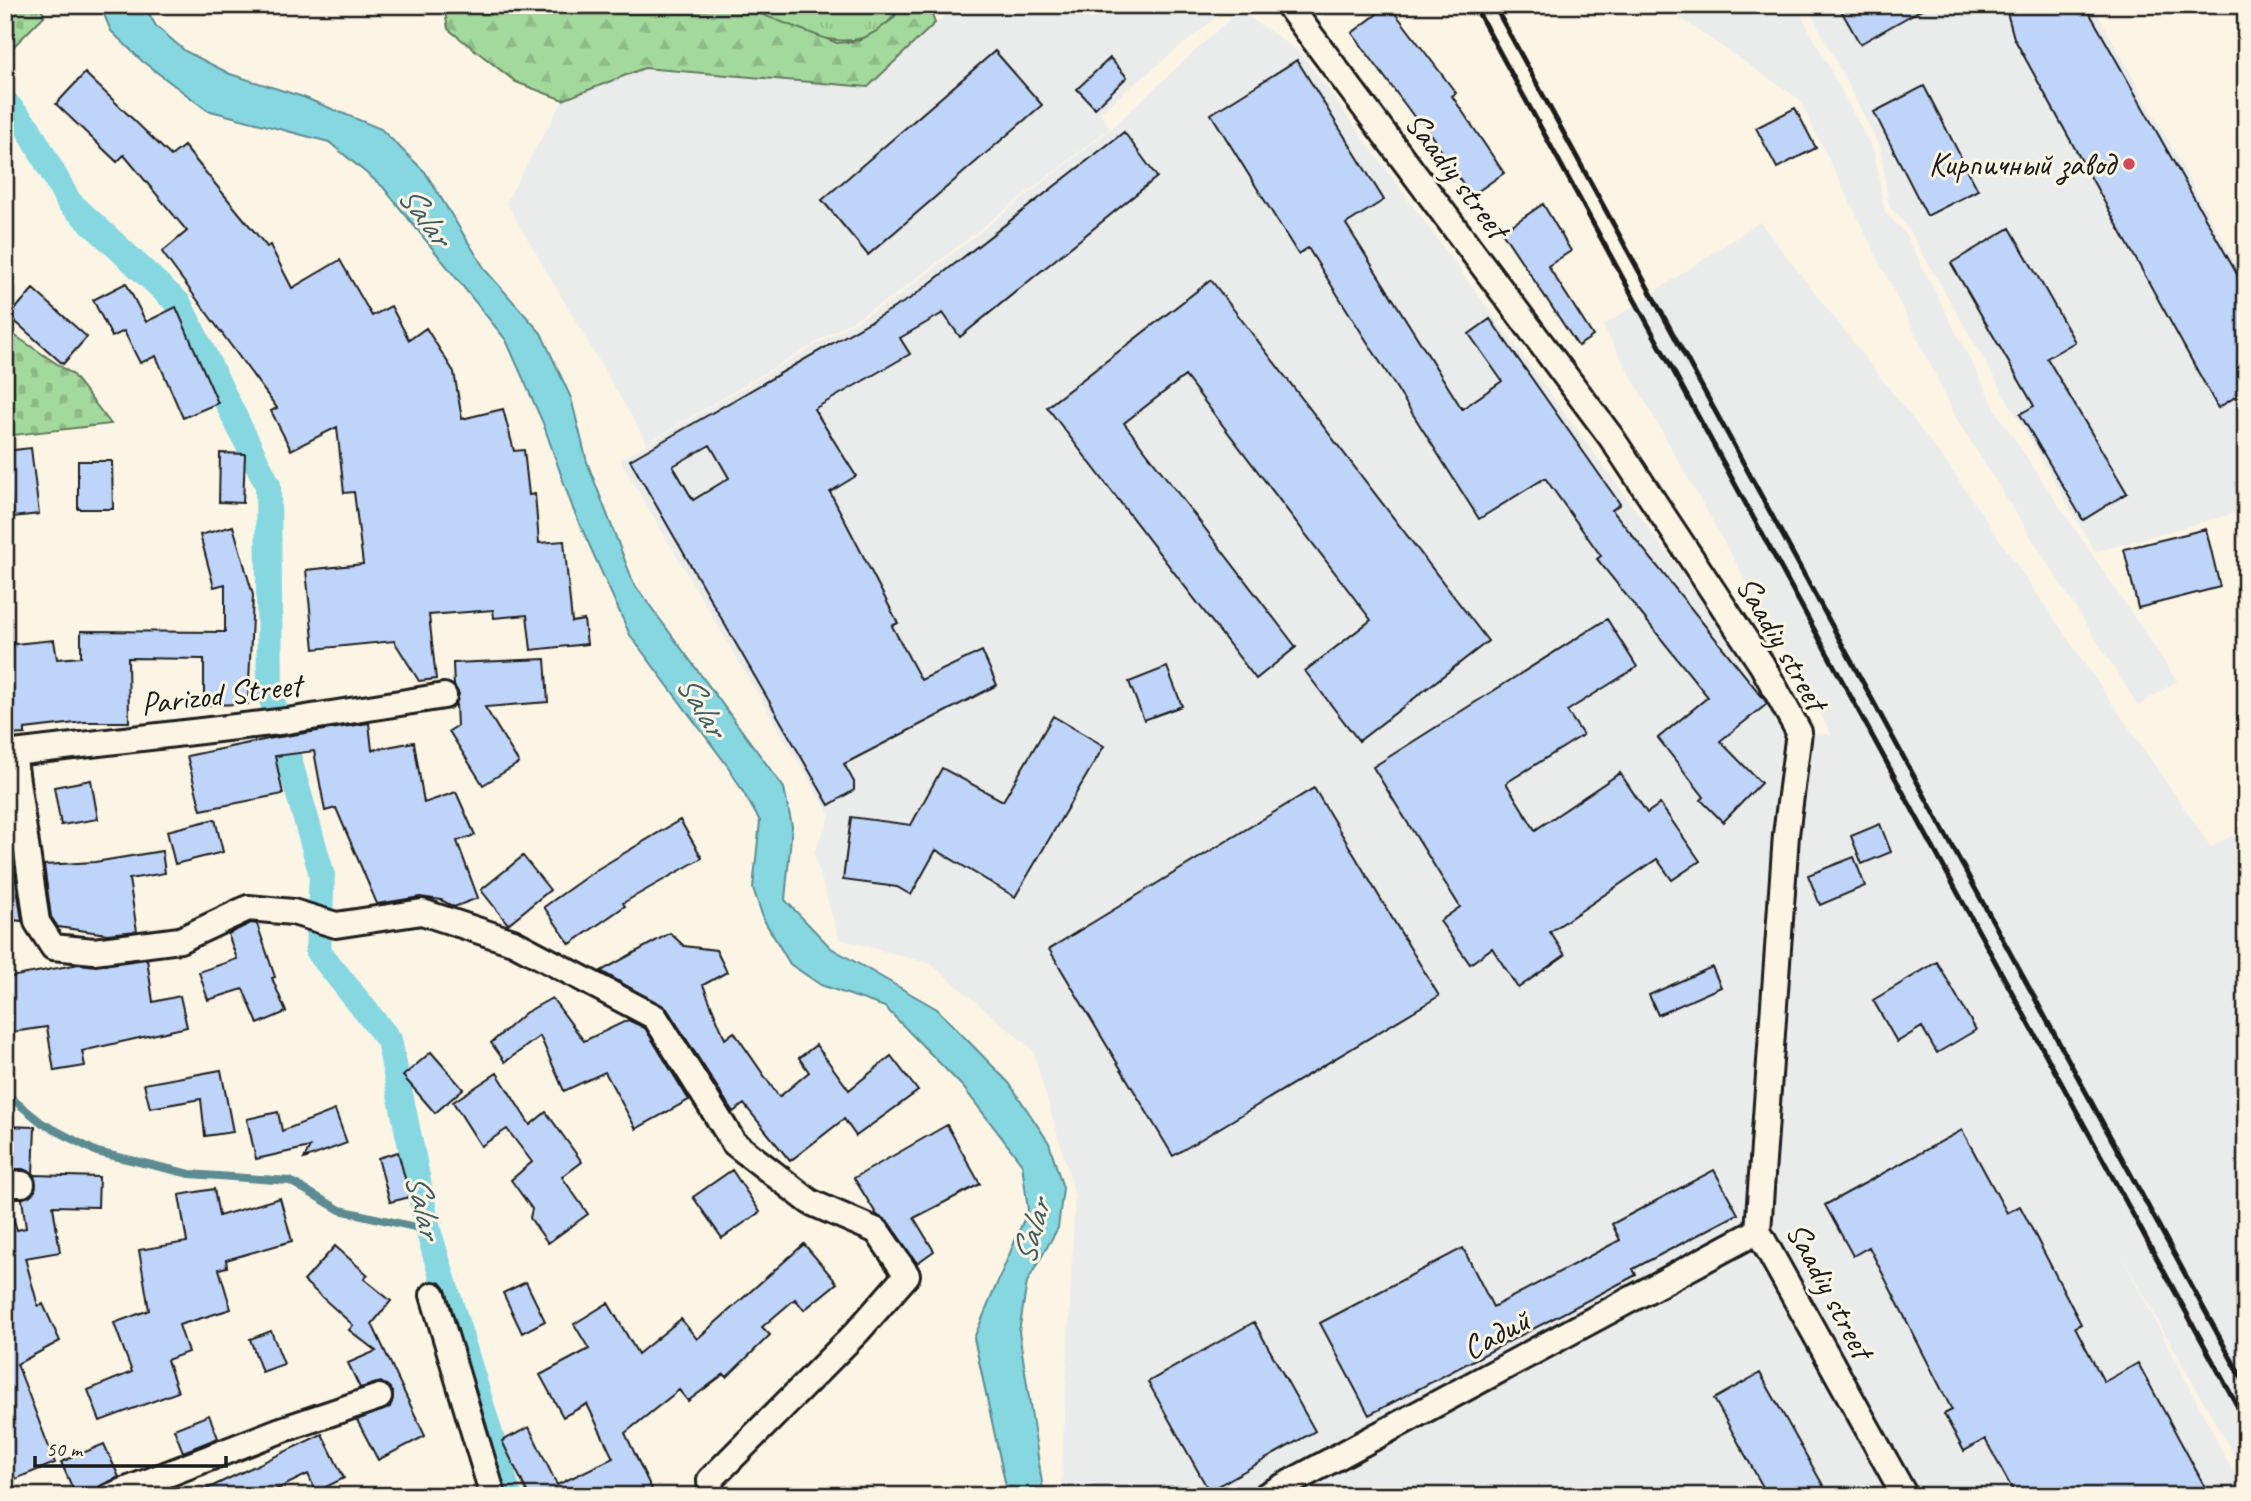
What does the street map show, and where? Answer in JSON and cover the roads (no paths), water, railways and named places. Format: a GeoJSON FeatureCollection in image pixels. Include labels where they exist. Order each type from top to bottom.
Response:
{"type":"FeatureCollection","features":[{"type":"Feature","properties":{"kind":"street","name":"Saadiy street"},"geometry":{"type":"LineString","coordinates":[[1287,5],[1611,437],[1756,655],[1799,732],[1786,835],[1758,1231],[1905,1496]]}},
{"type":"Feature","properties":{"kind":"street","name":"Parizod Street"},"geometry":{"type":"LineString","coordinates":[[9,754],[287,721],[444,696]]}},
{"type":"Feature","properties":{"kind":"street"},"geometry":{"type":"LineString","coordinates":[[9,754],[37,922],[53,947],[94,951],[180,940],[248,908],[293,912],[335,925],[422,912],[513,942],[655,1017],[734,1143],[810,1202],[877,1230],[907,1275],[857,1332],[710,1480],[711,1496]]}},
{"type":"Feature","properties":{"kind":"street","name":"Садий"},"geometry":{"type":"LineString","coordinates":[[1265,1496],[1758,1231]]}},
{"type":"Feature","properties":{"kind":"street"},"geometry":{"type":"LineString","coordinates":[[433,1295],[493,1496]]}},
{"type":"Feature","properties":{"kind":"street"},"geometry":{"type":"LineString","coordinates":[[111,1496],[281,1430],[379,1397]]}},
{"type":"Feature","properties":{"kind":"water","name":"Salar"},"geometry":{"type":"Polygon","coordinates":[[[100,5],[144,5],[156,26],[185,51],[230,74],[303,97],[381,129],[425,172],[486,271],[541,333],[571,398],[587,462],[634,584],[784,788],[792,826],[785,900],[831,948],[937,1009],[1009,1083],[1049,1143],[1063,1188],[1058,1228],[1027,1282],[1019,1332],[1044,1496],[1008,1496],[974,1338],[1028,1210],[1022,1164],[963,1087],[885,1007],[821,985],[790,964],[764,920],[753,888],[760,821],[729,768],[630,635],[573,509],[543,423],[506,340],[383,187],[329,142],[207,110],[142,61],[111,31],[100,5]]]}},
{"type":"Feature","properties":{"kind":"waterway","name":"Salar"},"geometry":{"type":"LineString","coordinates":[[5,102],[28,128],[69,202],[179,304],[268,485],[270,693],[322,875],[318,951],[389,1040],[428,1230],[509,1496]]}},
{"type":"Feature","properties":{"kind":"waterway"},"geometry":{"type":"LineString","coordinates":[[5,1093],[42,1123],[97,1152],[190,1174],[290,1181],[340,1210],[428,1230]]}},
{"type":"Feature","properties":{"kind":"railway"},"geometry":{"type":"LineString","coordinates":[[1474,5],[2246,1422]]}},
{"type":"Feature","properties":{"kind":"railway"},"geometry":{"type":"LineString","coordinates":[[1494,5],[2246,1386]]}},
{"type":"Feature","properties":{"kind":"place","name":"Кирпичный завод"},"geometry":{"type":"Point","coordinates":[2129,164]}}]}
